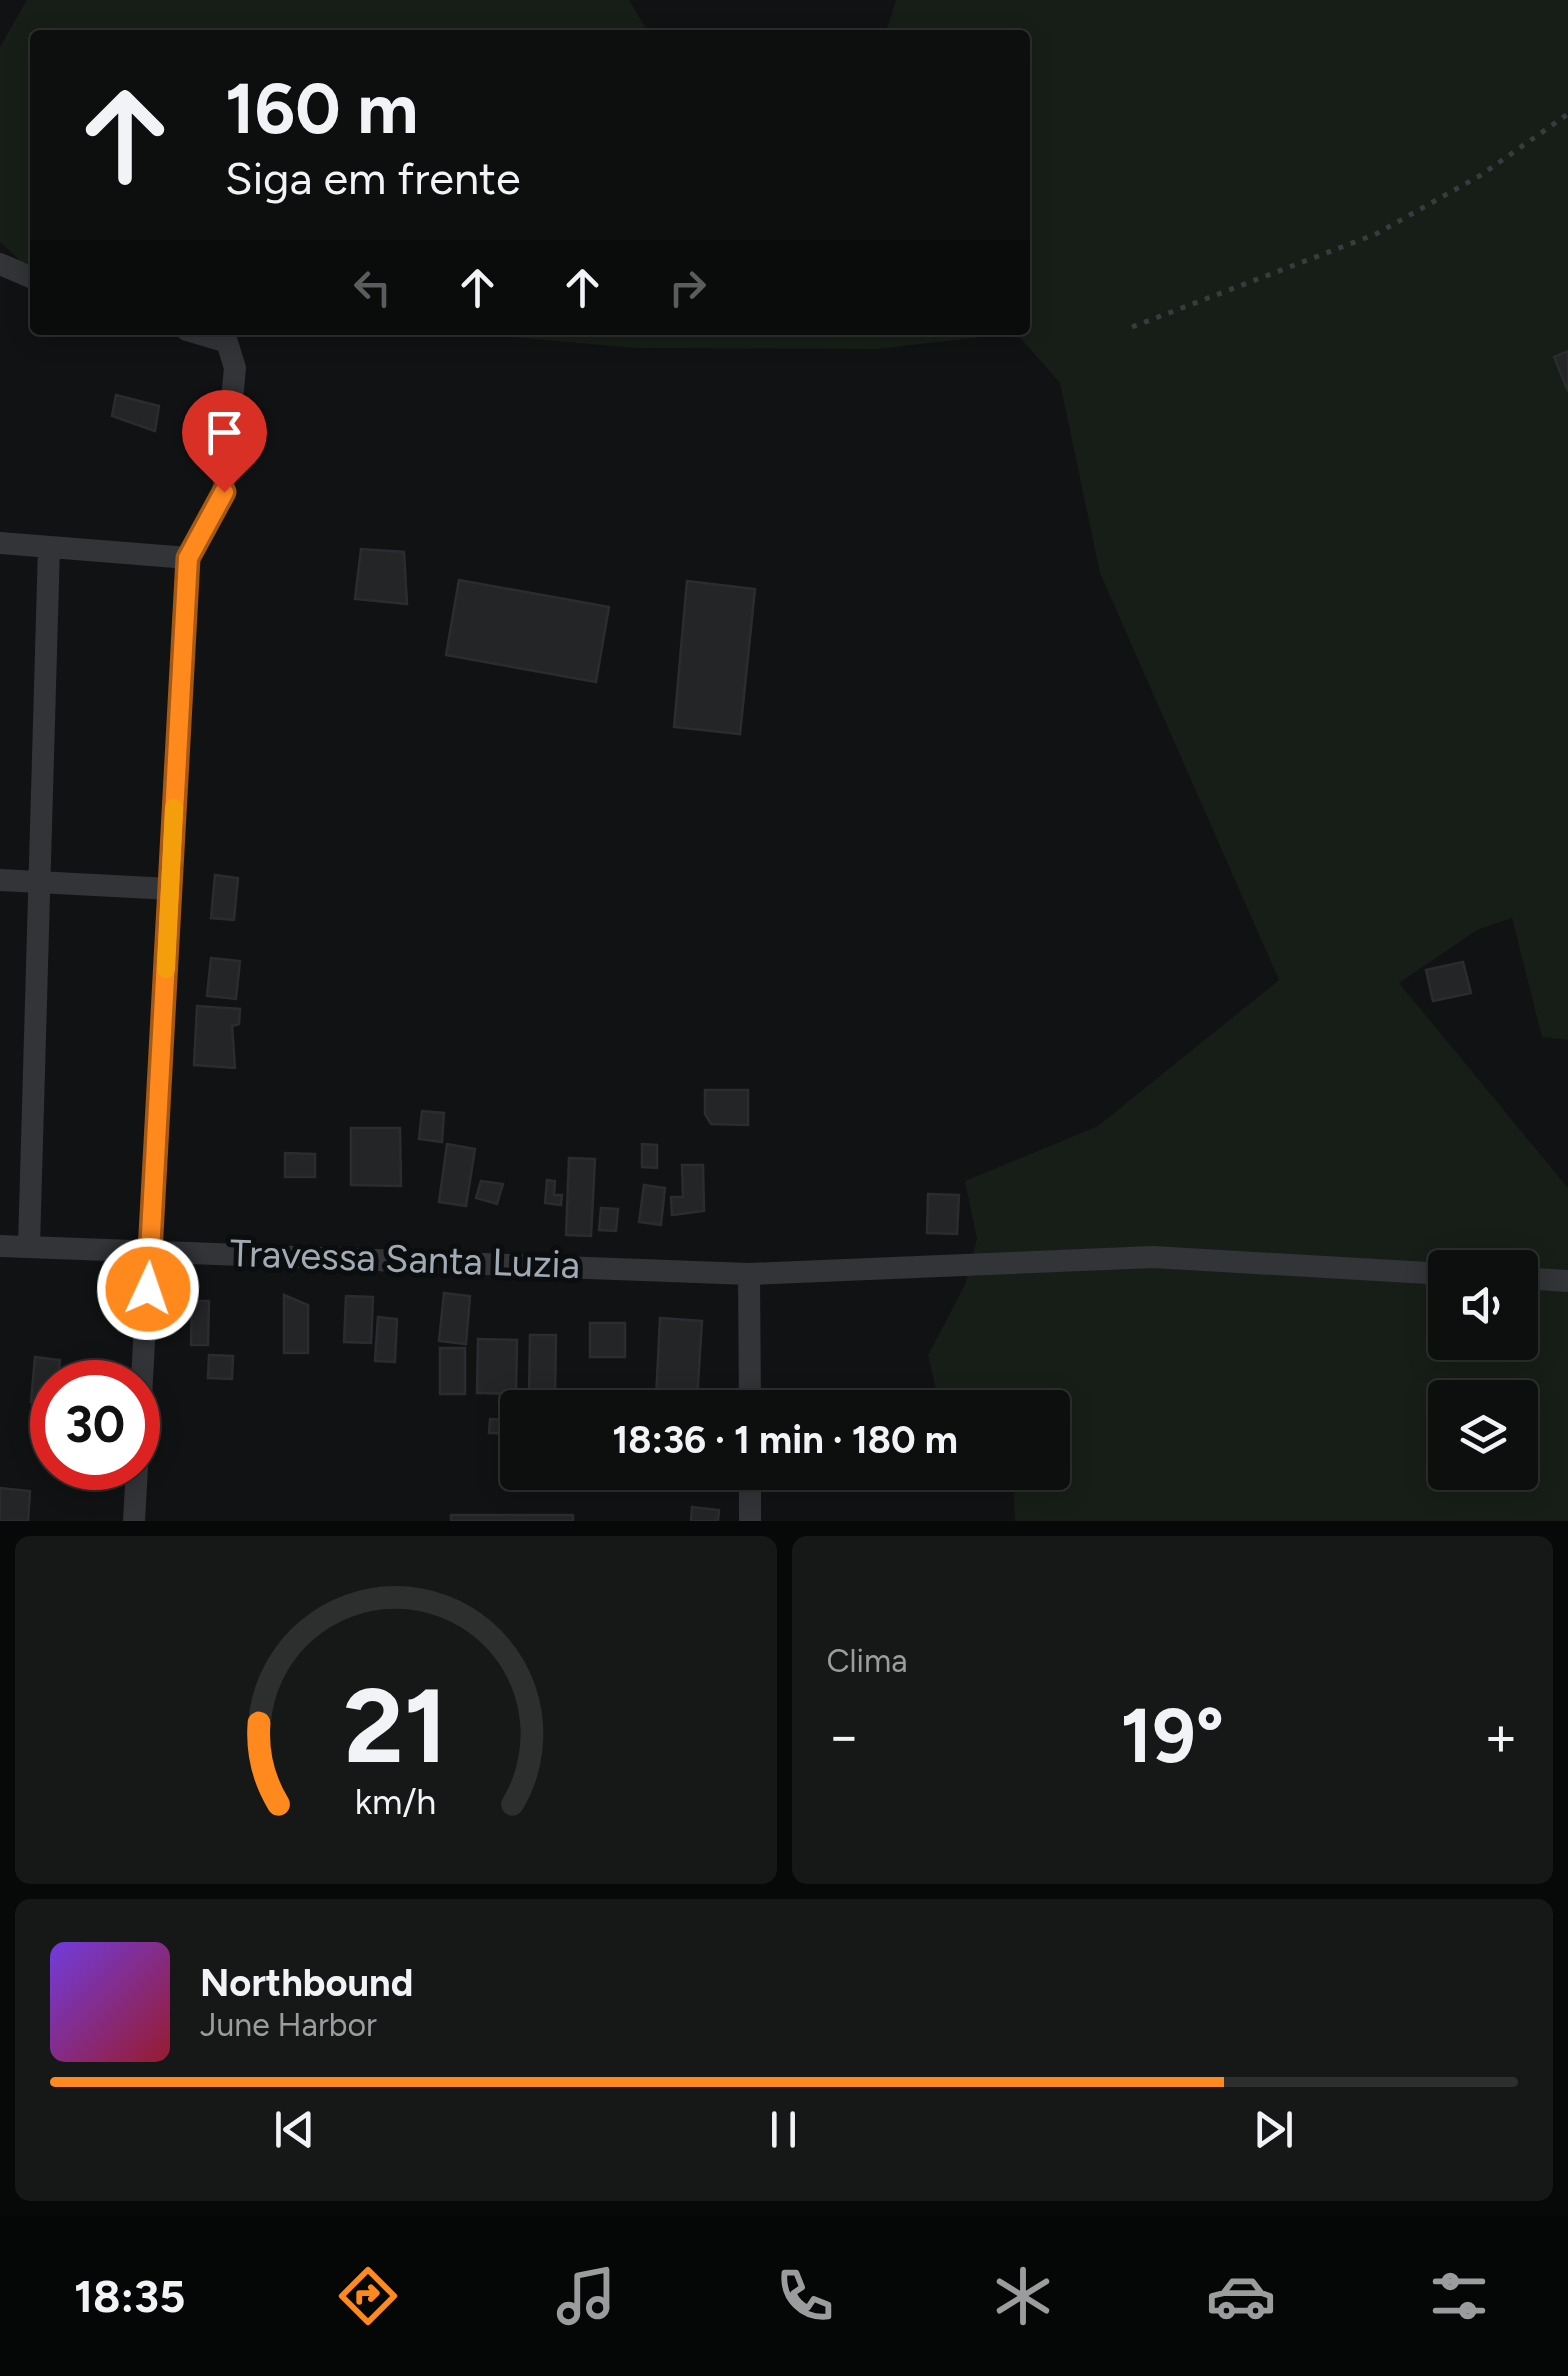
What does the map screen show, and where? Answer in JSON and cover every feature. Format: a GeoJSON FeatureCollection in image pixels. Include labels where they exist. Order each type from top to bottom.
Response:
{"type":"FeatureCollection","features":[{"type":"Feature","properties":{"kind":"street"},"geometry":{"type":"LineString","coordinates":[[0,264],[30,277]]}},
{"type":"Feature","properties":{"kind":"street"},"geometry":{"type":"LineString","coordinates":[[134,1521],[188,558],[224,492],[235,368],[227,342],[204,335]]}},
{"type":"Feature","properties":{"kind":"street"},"geometry":{"type":"LineString","coordinates":[[0,544],[188,558]]}},
{"type":"Feature","properties":{"kind":"street"},"geometry":{"type":"LineString","coordinates":[[29,1246],[36,883],[49,548]]}},
{"type":"Feature","properties":{"kind":"street"},"geometry":{"type":"LineString","coordinates":[[0,880],[170,888]]}},
{"type":"Feature","properties":{"kind":"street","name":"Travessa Santa Luzia"},"geometry":{"type":"LineString","coordinates":[[0,1246],[750,1274],[1153,1257],[1428,1273]]}},
{"type":"Feature","properties":{"kind":"street"},"geometry":{"type":"LineString","coordinates":[[750,1274],[750,1390]]}},
{"type":"Feature","properties":{"kind":"street"},"geometry":{"type":"LineString","coordinates":[[1538,1279],[1568,1281]]}},
{"type":"Feature","properties":{"kind":"street"},"geometry":{"type":"LineString","coordinates":[[750,1490],[750,1521]]}},
{"type":"Feature","properties":{"kind":"path"},"geometry":{"type":"LineString","coordinates":[[1132,327],[1376,234],[1481,175],[1568,114]]}},
{"type":"Feature","properties":{"kind":"shaded area"},"geometry":{"type":"Polygon","coordinates":[[[27,0],[629,0],[647,30],[30,30],[30,264],[21,262],[0,242],[0,47],[27,0]]]}},
{"type":"Feature","properties":{"kind":"shaded area"},"geometry":{"type":"Polygon","coordinates":[[[896,0],[1568,0],[1568,1040],[1542,1037],[1512,918],[1477,930],[1399,983],[1568,1188],[1568,1521],[1015,1521],[1014,1490],[1070,1490],[1070,1390],[936,1390],[928,1355],[965,1285],[977,1239],[965,1181],[1098,1126],[1279,980],[1100,573],[1060,383],[1018,335],[1030,335],[1030,30],[887,30],[896,0]]]}},
{"type":"Feature","properties":{"kind":"shaded area"},"geometry":{"type":"Polygon","coordinates":[[[489,335],[999,335],[877,349],[635,348],[489,335]]]}},
{"type":"Feature","properties":{"kind":"building"},"geometry":{"type":"Polygon","coordinates":[[[1568,351],[1568,391],[1554,357],[1568,351]]]}},
{"type":"Feature","properties":{"kind":"building"},"geometry":{"type":"Polygon","coordinates":[[[116,395],[159,406],[155,431],[112,416],[116,395]]]}},
{"type":"Feature","properties":{"kind":"building"},"geometry":{"type":"Polygon","coordinates":[[[361,549],[404,552],[407,604],[355,599],[361,549]]]}},
{"type":"Feature","properties":{"kind":"building"},"geometry":{"type":"Polygon","coordinates":[[[459,580],[609,607],[596,682],[446,655],[459,580]]]}},
{"type":"Feature","properties":{"kind":"building"},"geometry":{"type":"Polygon","coordinates":[[[687,581],[755,589],[740,734],[674,727],[687,581]]]}},
{"type":"Feature","properties":{"kind":"building"},"geometry":{"type":"Polygon","coordinates":[[[215,875],[238,878],[234,920],[211,918],[215,875]]]}},
{"type":"Feature","properties":{"kind":"building"},"geometry":{"type":"Polygon","coordinates":[[[211,958],[240,961],[236,999],[207,996],[211,958]]]}},
{"type":"Feature","properties":{"kind":"building"},"geometry":{"type":"Polygon","coordinates":[[[1463,962],[1471,993],[1433,1001],[1426,970],[1463,962]]]}},
{"type":"Feature","properties":{"kind":"building"},"geometry":{"type":"Polygon","coordinates":[[[197,1006],[240,1009],[239,1024],[232,1026],[235,1068],[194,1065],[197,1006]]]}},
{"type":"Feature","properties":{"kind":"building"},"geometry":{"type":"Polygon","coordinates":[[[705,1090],[748,1090],[748,1125],[711,1124],[705,1114],[705,1090]]]}},
{"type":"Feature","properties":{"kind":"building"},"geometry":{"type":"Polygon","coordinates":[[[422,1111],[444,1113],[442,1142],[419,1139],[422,1111]]]}},
{"type":"Feature","properties":{"kind":"building"},"geometry":{"type":"Polygon","coordinates":[[[351,1128],[400,1128],[401,1186],[351,1185],[351,1128]]]}},
{"type":"Feature","properties":{"kind":"building"},"geometry":{"type":"Polygon","coordinates":[[[447,1144],[475,1149],[466,1206],[439,1202],[447,1144]]]}},
{"type":"Feature","properties":{"kind":"building"},"geometry":{"type":"Polygon","coordinates":[[[642,1144],[657,1145],[657,1168],[642,1167],[642,1144]]]}},
{"type":"Feature","properties":{"kind":"building"},"geometry":{"type":"Polygon","coordinates":[[[285,1153],[315,1154],[315,1177],[285,1177],[285,1153]]]}},
{"type":"Feature","properties":{"kind":"building"},"geometry":{"type":"Polygon","coordinates":[[[569,1158],[595,1159],[591,1236],[566,1235],[569,1158]]]}},
{"type":"Feature","properties":{"kind":"building"},"geometry":{"type":"Polygon","coordinates":[[[682,1165],[703,1165],[704,1211],[672,1215],[671,1197],[683,1197],[682,1165]]]}},
{"type":"Feature","properties":{"kind":"building"},"geometry":{"type":"Polygon","coordinates":[[[547,1180],[555,1181],[554,1195],[562,1195],[561,1205],[545,1203],[547,1180]]]}},
{"type":"Feature","properties":{"kind":"building"},"geometry":{"type":"Polygon","coordinates":[[[481,1181],[503,1184],[497,1204],[476,1198],[481,1181]]]}},
{"type":"Feature","properties":{"kind":"building"},"geometry":{"type":"Polygon","coordinates":[[[644,1185],[665,1188],[661,1225],[639,1222],[644,1185]]]}},
{"type":"Feature","properties":{"kind":"building"},"geometry":{"type":"Polygon","coordinates":[[[928,1194],[959,1195],[957,1234],[927,1233],[928,1194]]]}},
{"type":"Feature","properties":{"kind":"building"},"geometry":{"type":"Polygon","coordinates":[[[601,1208],[618,1209],[616,1231],[599,1230],[601,1208]]]}},
{"type":"Feature","properties":{"kind":"building"},"geometry":{"type":"Polygon","coordinates":[[[444,1293],[470,1296],[466,1344],[439,1341],[444,1293]]]}},
{"type":"Feature","properties":{"kind":"building"},"geometry":{"type":"Polygon","coordinates":[[[284,1295],[308,1305],[308,1353],[284,1353],[284,1295]]]}},
{"type":"Feature","properties":{"kind":"building"},"geometry":{"type":"Polygon","coordinates":[[[346,1296],[373,1297],[371,1343],[344,1342],[346,1296]]]}},
{"type":"Feature","properties":{"kind":"building"},"geometry":{"type":"Polygon","coordinates":[[[192,1301],[209,1301],[208,1345],[191,1345],[192,1301]]]}},
{"type":"Feature","properties":{"kind":"building"},"geometry":{"type":"Polygon","coordinates":[[[378,1317],[397,1319],[395,1362],[375,1361],[378,1317]]]}},
{"type":"Feature","properties":{"kind":"building"},"geometry":{"type":"Polygon","coordinates":[[[660,1318],[702,1321],[698,1390],[656,1390],[660,1318]]]}},
{"type":"Feature","properties":{"kind":"building"},"geometry":{"type":"Polygon","coordinates":[[[590,1323],[625,1323],[625,1357],[590,1357],[590,1323]]]}},
{"type":"Feature","properties":{"kind":"building"},"geometry":{"type":"Polygon","coordinates":[[[530,1335],[556,1335],[555,1390],[529,1390],[530,1335]]]}},
{"type":"Feature","properties":{"kind":"building"},"geometry":{"type":"Polygon","coordinates":[[[478,1339],[517,1340],[516,1390],[477,1393],[478,1339]]]}},
{"type":"Feature","properties":{"kind":"building"},"geometry":{"type":"Polygon","coordinates":[[[440,1348],[465,1348],[465,1394],[440,1394],[440,1348]]]}},
{"type":"Feature","properties":{"kind":"building"},"geometry":{"type":"Polygon","coordinates":[[[209,1355],[233,1356],[232,1379],[208,1378],[209,1355]]]}},
{"type":"Feature","properties":{"kind":"building"},"geometry":{"type":"Polygon","coordinates":[[[490,1419],[500,1420],[500,1433],[489,1433],[490,1419]]]}},
{"type":"Feature","properties":{"kind":"building"},"geometry":{"type":"Polygon","coordinates":[[[0,1488],[30,1491],[28,1521],[0,1521],[0,1488]]]}},
{"type":"Feature","properties":{"kind":"building"},"geometry":{"type":"Polygon","coordinates":[[[692,1507],[719,1510],[718,1521],[691,1521],[692,1507]]]}},
{"type":"Feature","properties":{"kind":"building"},"geometry":{"type":"Polygon","coordinates":[[[451,1515],[573,1515],[573,1521],[451,1521],[451,1515]]]}},
{"type":"Feature","properties":{"kind":"slow traffic"},"geometry":{"type":"LineString","coordinates":[[166,969],[174,808]]}},
{"type":"Feature","properties":{"kind":"route"},"geometry":{"type":"LineString","coordinates":[[148,1289],[188,558],[224,492]]}}]}
